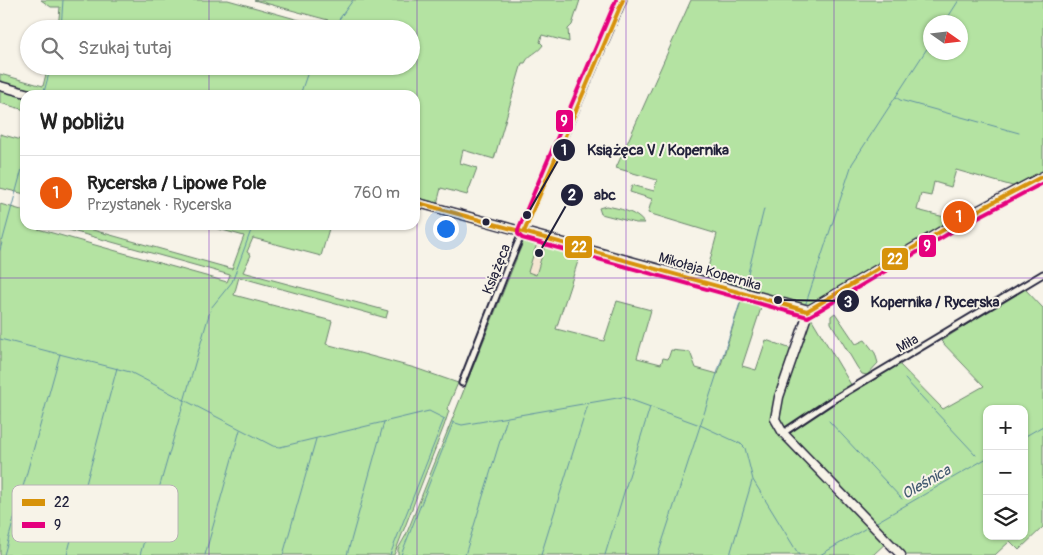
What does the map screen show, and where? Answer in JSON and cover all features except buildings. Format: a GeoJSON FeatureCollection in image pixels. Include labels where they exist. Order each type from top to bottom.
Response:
{"type":"FeatureCollection","features":[{"type":"Feature","properties":{"kind":"street","name":"Książęca"},"geometry":{"type":"LineString","coordinates":[[462,383],[623,0]]}},
{"type":"Feature","properties":{"kind":"street"},"geometry":{"type":"LineString","coordinates":[[0,86],[20,91]]}},
{"type":"Feature","properties":{"kind":"street"},"geometry":{"type":"LineString","coordinates":[[901,555],[784,433],[775,419],[776,409],[809,310],[960,220],[1043,176]]}},
{"type":"Feature","properties":{"kind":"street","name":"Mikołaja Kopernika"},"geometry":{"type":"LineString","coordinates":[[420,203],[809,310]]}},
{"type":"Feature","properties":{"kind":"street","name":"Miła"},"geometry":{"type":"LineString","coordinates":[[784,433],[831,401],[1043,274]]}},
{"type":"Feature","properties":{"kind":"shaded area"},"geometry":{"type":"Polygon","coordinates":[[[538,240],[546,242],[536,275],[528,273],[538,240]]]}},
{"type":"Feature","properties":{"kind":"green space"},"geometry":{"type":"Polygon","coordinates":[[[41,0],[228,0],[299,20],[59,20],[60,7],[51,7],[41,0]]]}},
{"type":"Feature","properties":{"kind":"green space"},"geometry":{"type":"Polygon","coordinates":[[[254,0],[580,0],[572,25],[568,29],[569,42],[542,35],[540,42],[543,45],[525,63],[522,63],[494,159],[463,150],[460,163],[477,168],[467,195],[441,188],[437,204],[420,199],[420,90],[24,90],[0,83],[0,74],[43,86],[46,75],[420,75],[420,20],[328,20],[254,0]]]}},
{"type":"Feature","properties":{"kind":"green space"},"geometry":{"type":"Polygon","coordinates":[[[691,0],[1043,0],[1043,173],[1016,187],[956,170],[951,187],[934,182],[931,196],[921,194],[917,210],[956,220],[818,303],[802,305],[705,279],[717,234],[648,213],[652,199],[630,192],[632,185],[654,191],[657,180],[616,168],[691,0]]]}},
{"type":"Feature","properties":{"kind":"green space"},"geometry":{"type":"Polygon","coordinates":[[[0,89],[20,95],[20,109],[0,103],[0,89]]]}},
{"type":"Feature","properties":{"kind":"green space"},"geometry":{"type":"Polygon","coordinates":[[[0,134],[20,140],[20,193],[0,188],[0,134]]]}},
{"type":"Feature","properties":{"kind":"green space"},"geometry":{"type":"Polygon","coordinates":[[[0,204],[20,210],[20,230],[42,230],[227,282],[230,275],[69,230],[93,230],[232,269],[244,236],[222,230],[329,230],[321,256],[253,238],[247,252],[251,255],[243,272],[388,311],[386,318],[239,277],[234,295],[332,321],[326,344],[415,368],[458,383],[447,409],[449,411],[444,426],[394,555],[0,555],[0,204]]]}},
{"type":"Feature","properties":{"kind":"green space"},"geometry":{"type":"Polygon","coordinates":[[[606,206],[632,213],[644,223],[636,223],[601,214],[599,208],[606,206]]]}},
{"type":"Feature","properties":{"kind":"green space"},"geometry":{"type":"Polygon","coordinates":[[[525,237],[538,240],[528,272],[536,275],[546,242],[581,252],[556,329],[604,341],[617,301],[651,310],[637,358],[661,364],[663,358],[668,359],[671,350],[690,352],[696,368],[718,374],[741,301],[762,305],[742,366],[756,370],[766,340],[797,351],[810,316],[853,388],[897,362],[943,409],[984,386],[941,341],[1024,288],[1043,308],[1043,527],[1019,550],[1010,541],[995,555],[904,555],[889,540],[873,555],[398,555],[398,549],[406,535],[525,237]]]}},
{"type":"Feature","properties":{"kind":"green space"},"geometry":{"type":"Polygon","coordinates":[[[835,313],[856,344],[865,340],[875,353],[878,363],[867,375],[862,374],[857,367],[831,323],[831,316],[835,313]]]}},
{"type":"Feature","properties":{"kind":"waterway"},"geometry":{"type":"LineString","coordinates":[[62,20],[63,0]]}},
{"type":"Feature","properties":{"kind":"waterway"},"geometry":{"type":"LineString","coordinates":[[339,20],[353,0]]}},
{"type":"Feature","properties":{"kind":"waterway"},"geometry":{"type":"LineString","coordinates":[[949,15],[959,0]]}},
{"type":"Feature","properties":{"kind":"waterway"},"geometry":{"type":"LineString","coordinates":[[805,306],[852,164],[923,55]]}},
{"type":"Feature","properties":{"kind":"waterway"},"geometry":{"type":"LineString","coordinates":[[45,90],[49,75]]}},
{"type":"Feature","properties":{"kind":"waterway"},"geometry":{"type":"LineString","coordinates":[[302,90],[307,75]]}},
{"type":"Feature","properties":{"kind":"waterway"},"geometry":{"type":"LineString","coordinates":[[896,97],[900,100],[1019,133]]}},
{"type":"Feature","properties":{"kind":"waterway"},"geometry":{"type":"LineString","coordinates":[[0,250],[20,176]]}},
{"type":"Feature","properties":{"kind":"waterway"},"geometry":{"type":"LineString","coordinates":[[744,289],[764,209]]}},
{"type":"Feature","properties":{"kind":"waterway"},"geometry":{"type":"LineString","coordinates":[[211,308],[232,282],[251,230]]}},
{"type":"Feature","properties":{"kind":"waterway"},"geometry":{"type":"LineString","coordinates":[[658,555],[742,297]]}},
{"type":"Feature","properties":{"kind":"waterway"},"geometry":{"type":"LineString","coordinates":[[749,300],[770,306]]}},
{"type":"Feature","properties":{"kind":"waterway"},"geometry":{"type":"LineString","coordinates":[[778,308],[785,310]]}},
{"type":"Feature","properties":{"kind":"waterway"},"geometry":{"type":"LineString","coordinates":[[160,485],[210,311]]}},
{"type":"Feature","properties":{"kind":"waterway"},"geometry":{"type":"LineString","coordinates":[[791,312],[801,316]]}},
{"type":"Feature","properties":{"kind":"waterway"},"geometry":{"type":"LineString","coordinates":[[0,339],[130,372],[273,446],[280,447],[429,411],[445,419]]}},
{"type":"Feature","properties":{"kind":"waterway"},"geometry":{"type":"LineString","coordinates":[[24,485],[60,354]]}},
{"type":"Feature","properties":{"kind":"waterway"},"geometry":{"type":"LineString","coordinates":[[86,485],[117,368]]}},
{"type":"Feature","properties":{"kind":"waterway"},"geometry":{"type":"LineString","coordinates":[[905,379],[976,455]]}},
{"type":"Feature","properties":{"kind":"waterway"},"geometry":{"type":"LineString","coordinates":[[452,422],[462,425],[623,397],[700,425],[741,444],[745,448],[753,480],[799,555]]}},
{"type":"Feature","properties":{"kind":"waterway"},"geometry":{"type":"LineString","coordinates":[[541,555],[588,404]]}},
{"type":"Feature","properties":{"kind":"waterway"},"geometry":{"type":"LineString","coordinates":[[605,555],[650,407]]}},
{"type":"Feature","properties":{"kind":"waterway"},"geometry":{"type":"LineString","coordinates":[[465,555],[507,418]]}},
{"type":"Feature","properties":{"kind":"waterway"},"geometry":{"type":"LineString","coordinates":[[390,555],[444,419]]}},
{"type":"Feature","properties":{"kind":"waterway"},"geometry":{"type":"LineString","coordinates":[[829,421],[902,499]]}},
{"type":"Feature","properties":{"kind":"waterway"},"geometry":{"type":"LineString","coordinates":[[347,555],[384,422]]}},
{"type":"Feature","properties":{"kind":"waterway"},"geometry":{"type":"LineString","coordinates":[[401,555],[453,423]]}},
{"type":"Feature","properties":{"kind":"waterway","name":"Oleśnica"},"geometry":{"type":"LineString","coordinates":[[1028,435],[1043,426]]}},
{"type":"Feature","properties":{"kind":"waterway"},"geometry":{"type":"LineString","coordinates":[[205,555],[240,430]]}},
{"type":"Feature","properties":{"kind":"waterway"},"geometry":{"type":"LineString","coordinates":[[283,555],[316,439]]}},
{"type":"Feature","properties":{"kind":"waterway","name":"Oleśnica"},"geometry":{"type":"LineString","coordinates":[[875,523],[983,460]]}},
{"type":"Feature","properties":{"kind":"waterway"},"geometry":{"type":"LineString","coordinates":[[730,555],[752,481]]}},
{"type":"Feature","properties":{"kind":"waterway"},"geometry":{"type":"LineString","coordinates":[[4,555],[12,526]]}},
{"type":"Feature","properties":{"kind":"waterway","name":"Oleśnica"},"geometry":{"type":"LineString","coordinates":[[820,555],[868,527]]}},
{"type":"Feature","properties":{"kind":"waterway"},"geometry":{"type":"LineString","coordinates":[[67,555],[70,542]]}},
{"type":"Feature","properties":{"kind":"waterway"},"geometry":{"type":"LineString","coordinates":[[140,555],[144,542]]}},
{"type":"Feature","properties":{"kind":"transit line","name":"9"},"geometry":{"type":"LineString","coordinates":[[616,0],[518,230],[518,234],[522,238],[808,317],[963,225],[1043,183]]}},
{"type":"Feature","properties":{"kind":"transit line","name":"22"},"geometry":{"type":"LineString","coordinates":[[524,232],[623,0]]}},
{"type":"Feature","properties":{"kind":"transit line","name":"22"},"geometry":{"type":"LineString","coordinates":[[420,203],[807,311],[960,220],[1043,176]]}},
{"type":"Feature","properties":{"kind":"place","name":"Książęca V / Kopernika"},"geometry":{"type":"Point","coordinates":[527,215]}},
{"type":"Feature","properties":{"kind":"place","name":"Rycerska / Lipowe Pole"},"geometry":{"type":"Point","coordinates":[959,217]}},
{"type":"Feature","properties":{"kind":"place","name":"abc"},"geometry":{"type":"Point","coordinates":[539,253]}},
{"type":"Feature","properties":{"kind":"place","name":"Kopernika / Rycerska"},"geometry":{"type":"Point","coordinates":[778,300]}}]}
